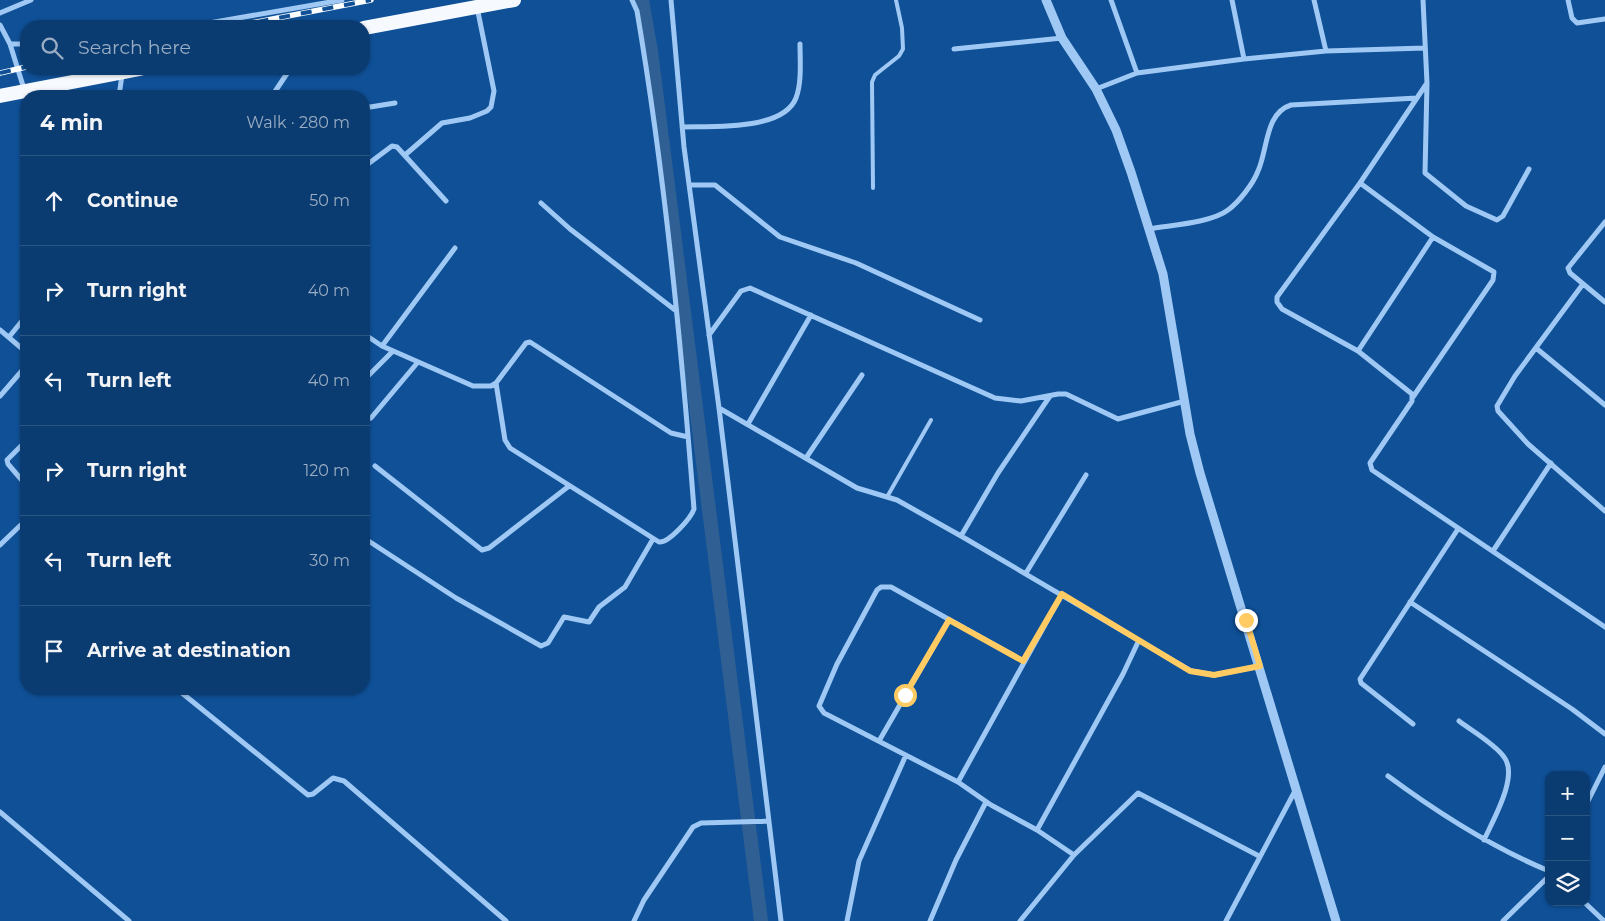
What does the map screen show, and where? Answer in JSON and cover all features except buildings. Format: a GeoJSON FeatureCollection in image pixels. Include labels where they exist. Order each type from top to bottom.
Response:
{"type":"FeatureCollection","features":[{"type":"Feature","properties":{"kind":"highway"},"geometry":{"type":"LineString","coordinates":[[370,27],[514,0]]}},
{"type":"Feature","properties":{"kind":"highway"},"geometry":{"type":"LineString","coordinates":[[30,90],[107,75]]}},
{"type":"Feature","properties":{"kind":"highway"},"geometry":{"type":"LineString","coordinates":[[0,96],[20,92]]}},
{"type":"Feature","properties":{"kind":"street"},"geometry":{"type":"LineString","coordinates":[[0,13],[31,0]]}},
{"type":"Feature","properties":{"kind":"street"},"geometry":{"type":"LineString","coordinates":[[227,20],[342,0]]}},
{"type":"Feature","properties":{"kind":"street"},"geometry":{"type":"LineString","coordinates":[[496,383],[506,444],[569,486],[653,539],[662,542],[668,540],[693,512],[688,437],[651,96],[637,11],[632,0]]}},
{"type":"Feature","properties":{"kind":"street"},"geometry":{"type":"LineString","coordinates":[[671,0],[682,127],[719,408],[766,821],[781,921]]}},
{"type":"Feature","properties":{"kind":"street"},"geometry":{"type":"LineString","coordinates":[[1046,0],[1062,38],[1096,89],[1116,130],[1149,229],[1163,274],[1190,434],[1200,473],[1336,921]]}},
{"type":"Feature","properties":{"kind":"street"},"geometry":{"type":"LineString","coordinates":[[1111,0],[1137,72]]}},
{"type":"Feature","properties":{"kind":"street"},"geometry":{"type":"LineString","coordinates":[[1232,0],[1244,59]]}},
{"type":"Feature","properties":{"kind":"street"},"geometry":{"type":"LineString","coordinates":[[1314,0],[1326,52]]}},
{"type":"Feature","properties":{"kind":"street"},"geometry":{"type":"LineString","coordinates":[[1423,0],[1427,83],[1424,169],[1430,180],[1466,206],[1499,220],[1504,216],[1528,169]]}},
{"type":"Feature","properties":{"kind":"street"},"geometry":{"type":"LineString","coordinates":[[1568,0],[1572,18],[1577,23],[1605,19]]}},
{"type":"Feature","properties":{"kind":"street"},"geometry":{"type":"LineString","coordinates":[[405,155],[442,124],[470,118],[487,111],[491,107],[494,91],[477,7]]}},
{"type":"Feature","properties":{"kind":"street"},"geometry":{"type":"LineString","coordinates":[[0,25],[10,44],[25,90]]}},
{"type":"Feature","properties":{"kind":"street"},"geometry":{"type":"LineString","coordinates":[[0,39],[6,36]]}},
{"type":"Feature","properties":{"kind":"street"},"geometry":{"type":"LineString","coordinates":[[954,49],[1062,38]]}},
{"type":"Feature","properties":{"kind":"street"},"geometry":{"type":"LineString","coordinates":[[10,44],[20,44]]}},
{"type":"Feature","properties":{"kind":"street"},"geometry":{"type":"LineString","coordinates":[[682,127],[742,124],[771,119],[784,114],[792,107],[797,97],[800,44]]}},
{"type":"Feature","properties":{"kind":"street"},"geometry":{"type":"LineString","coordinates":[[1096,89],[1137,72],[1244,59],[1326,52],[1425,48]]}},
{"type":"Feature","properties":{"kind":"street"},"geometry":{"type":"LineString","coordinates":[[119,90],[122,75]]}},
{"type":"Feature","properties":{"kind":"street"},"geometry":{"type":"LineString","coordinates":[[276,90],[286,75]]}},
{"type":"Feature","properties":{"kind":"street"},"geometry":{"type":"LineString","coordinates":[[1413,396],[1358,351],[1282,309],[1277,302],[1277,297],[1360,183],[1427,83]]}},
{"type":"Feature","properties":{"kind":"street"},"geometry":{"type":"LineString","coordinates":[[1149,229],[1213,217],[1229,210],[1257,173],[1273,120],[1283,108],[1291,105],[1416,98]]}},
{"type":"Feature","properties":{"kind":"street"},"geometry":{"type":"LineString","coordinates":[[370,107],[395,104]]}},
{"type":"Feature","properties":{"kind":"street"},"geometry":{"type":"LineString","coordinates":[[370,162],[392,146],[397,147],[446,201]]}},
{"type":"Feature","properties":{"kind":"street"},"geometry":{"type":"LineString","coordinates":[[1360,183],[1433,237],[1489,268],[1494,276],[1413,396],[1412,401],[1370,466],[1372,470],[1603,626],[1605,618]]}},
{"type":"Feature","properties":{"kind":"street"},"geometry":{"type":"LineString","coordinates":[[689,185],[715,185],[780,237],[856,263],[980,320]]}},
{"type":"Feature","properties":{"kind":"street"},"geometry":{"type":"LineString","coordinates":[[541,203],[584,240],[675,310]]}},
{"type":"Feature","properties":{"kind":"street"},"geometry":{"type":"LineString","coordinates":[[1605,222],[1568,268],[1570,273],[1605,302]]}},
{"type":"Feature","properties":{"kind":"street"},"geometry":{"type":"LineString","coordinates":[[1358,351],[1433,237]]}},
{"type":"Feature","properties":{"kind":"street"},"geometry":{"type":"LineString","coordinates":[[382,346],[455,248]]}},
{"type":"Feature","properties":{"kind":"street"},"geometry":{"type":"LineString","coordinates":[[1583,284],[1497,402],[1497,406],[1498,411],[1528,444],[1605,511]]}},
{"type":"Feature","properties":{"kind":"street"},"geometry":{"type":"LineString","coordinates":[[709,335],[741,291],[746,288],[753,289],[994,398],[1021,401],[1066,394],[1118,419],[1185,401]]}},
{"type":"Feature","properties":{"kind":"street"},"geometry":{"type":"LineString","coordinates":[[748,424],[811,315]]}},
{"type":"Feature","properties":{"kind":"street"},"geometry":{"type":"LineString","coordinates":[[9,337],[20,323]]}},
{"type":"Feature","properties":{"kind":"street"},"geometry":{"type":"LineString","coordinates":[[0,330],[20,347]]}},
{"type":"Feature","properties":{"kind":"street"},"geometry":{"type":"LineString","coordinates":[[370,338],[382,346],[473,386],[491,386],[496,383],[526,343],[530,342],[671,433],[688,437]]}},
{"type":"Feature","properties":{"kind":"street"},"geometry":{"type":"LineString","coordinates":[[1536,348],[1605,405]]}},
{"type":"Feature","properties":{"kind":"street"},"geometry":{"type":"LineString","coordinates":[[370,374],[393,350]]}},
{"type":"Feature","properties":{"kind":"street"},"geometry":{"type":"LineString","coordinates":[[371,418],[418,362]]}},
{"type":"Feature","properties":{"kind":"street"},"geometry":{"type":"LineString","coordinates":[[0,396],[20,373]]}},
{"type":"Feature","properties":{"kind":"street"},"geometry":{"type":"LineString","coordinates":[[806,458],[862,375]]}},
{"type":"Feature","properties":{"kind":"street"},"geometry":{"type":"LineString","coordinates":[[962,536],[998,473],[1050,396]]}},
{"type":"Feature","properties":{"kind":"street"},"geometry":{"type":"LineString","coordinates":[[719,408],[857,488],[887,497],[962,536],[1190,671],[1206,676],[1260,666]]}},
{"type":"Feature","properties":{"kind":"street"},"geometry":{"type":"LineString","coordinates":[[20,447],[7,460],[8,464],[20,478]]}},
{"type":"Feature","properties":{"kind":"street"},"geometry":{"type":"LineString","coordinates":[[1493,550],[1551,463]]}},
{"type":"Feature","properties":{"kind":"street"},"geometry":{"type":"LineString","coordinates":[[374,466],[482,550],[489,548],[569,486]]}},
{"type":"Feature","properties":{"kind":"street"},"geometry":{"type":"LineString","coordinates":[[1026,573],[1086,475]]}},
{"type":"Feature","properties":{"kind":"street"},"geometry":{"type":"LineString","coordinates":[[0,545],[20,526]]}},
{"type":"Feature","properties":{"kind":"street"},"geometry":{"type":"LineString","coordinates":[[1413,724],[1361,683],[1360,679],[1458,529]]}},
{"type":"Feature","properties":{"kind":"street"},"geometry":{"type":"LineString","coordinates":[[370,542],[456,598],[541,646],[548,642],[564,617],[586,623],[589,622],[599,607],[625,586],[653,539]]}},
{"type":"Feature","properties":{"kind":"street"},"geometry":{"type":"LineString","coordinates":[[1023,661],[892,587],[881,587],[877,590],[837,664],[819,706],[824,713],[958,782],[986,802],[1037,830],[1074,855]]}},
{"type":"Feature","properties":{"kind":"street"},"geometry":{"type":"LineString","coordinates":[[958,782],[1009,691],[1023,661],[1062,594]]}},
{"type":"Feature","properties":{"kind":"street"},"geometry":{"type":"LineString","coordinates":[[1410,602],[1572,708],[1605,734]]}},
{"type":"Feature","properties":{"kind":"street"},"geometry":{"type":"LineString","coordinates":[[879,741],[949,620]]}},
{"type":"Feature","properties":{"kind":"street"},"geometry":{"type":"LineString","coordinates":[[1037,830],[1123,674],[1139,640]]}},
{"type":"Feature","properties":{"kind":"street"},"geometry":{"type":"LineString","coordinates":[[184,695],[308,795],[313,794],[333,778],[344,781],[506,921]]}},
{"type":"Feature","properties":{"kind":"street"},"geometry":{"type":"LineString","coordinates":[[1459,721],[1504,756],[1510,769],[1508,784],[1484,840]]}},
{"type":"Feature","properties":{"kind":"street"},"geometry":{"type":"LineString","coordinates":[[847,921],[859,862],[906,755]]}},
{"type":"Feature","properties":{"kind":"street"},"geometry":{"type":"LineString","coordinates":[[1590,797],[1605,767]]}},
{"type":"Feature","properties":{"kind":"street"},"geometry":{"type":"LineString","coordinates":[[1388,776],[1423,802],[1484,840],[1545,869]]}},
{"type":"Feature","properties":{"kind":"street"},"geometry":{"type":"LineString","coordinates":[[1226,921],[1259,856],[1297,789]]}},
{"type":"Feature","properties":{"kind":"street"},"geometry":{"type":"LineString","coordinates":[[1020,921],[1074,855],[1138,793],[1259,856]]}},
{"type":"Feature","properties":{"kind":"street"},"geometry":{"type":"LineString","coordinates":[[930,921],[956,860],[986,802]]}},
{"type":"Feature","properties":{"kind":"street"},"geometry":{"type":"LineString","coordinates":[[0,812],[129,921]]}},
{"type":"Feature","properties":{"kind":"street"},"geometry":{"type":"LineString","coordinates":[[634,921],[644,900],[693,827],[700,823],[766,821]]}},
{"type":"Feature","properties":{"kind":"street"},"geometry":{"type":"LineString","coordinates":[[1503,921],[1545,880]]}},
{"type":"Feature","properties":{"kind":"street"},"geometry":{"type":"LineString","coordinates":[[1588,906],[1604,921]]}},
{"type":"Feature","properties":{"kind":"lane"},"geometry":{"type":"LineString","coordinates":[[873,188],[872,82],[875,75],[902,52],[903,35],[896,0]]}},
{"type":"Feature","properties":{"kind":"lane"},"geometry":{"type":"LineString","coordinates":[[887,497],[930,420]]}},
{"type":"Feature","properties":{"kind":"waterway"},"geometry":{"type":"LineString","coordinates":[[642,0],[651,51],[761,921]]}},
{"type":"Feature","properties":{"kind":"railway"},"geometry":{"type":"LineString","coordinates":[[267,20],[371,0]]}},
{"type":"Feature","properties":{"kind":"railway"},"geometry":{"type":"LineString","coordinates":[[0,73],[20,68]]}},
{"type":"Feature","properties":{"kind":"route"},"geometry":{"type":"LineString","coordinates":[[905,695],[949,620],[1023,661],[1062,594],[1190,671],[1206,676],[1260,666],[1246,620]]}}]}
